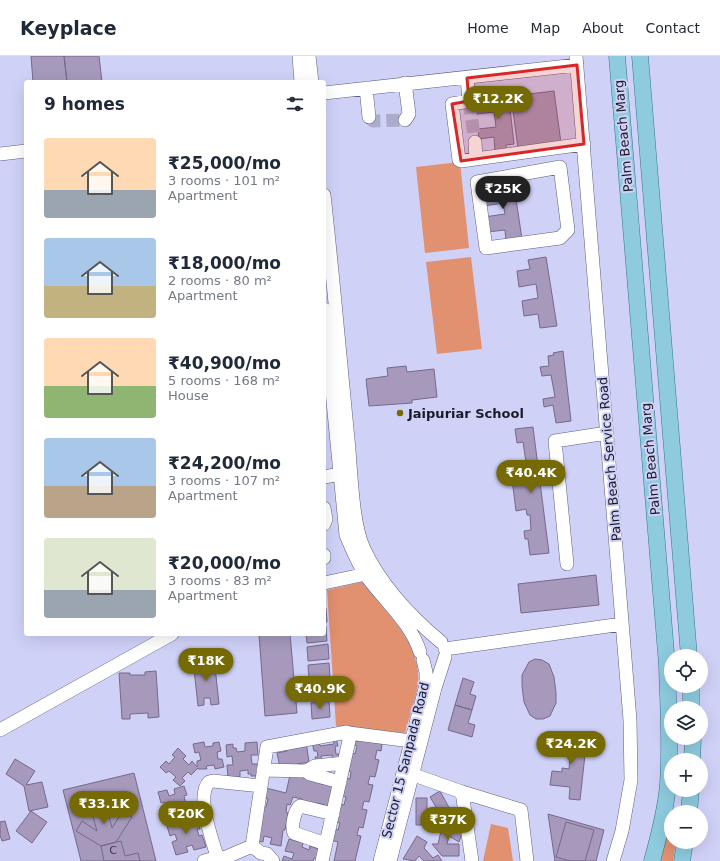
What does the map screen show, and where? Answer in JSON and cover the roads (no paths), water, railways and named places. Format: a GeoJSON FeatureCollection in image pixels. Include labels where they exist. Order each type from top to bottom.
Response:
{"type":"FeatureCollection","features":[{"type":"Feature","properties":{"kind":"main road","name":"Palm Beach Marg"},"geometry":{"type":"LineString","coordinates":[[617,56],[667,665],[669,736],[668,784],[662,823],[652,861]]}},
{"type":"Feature","properties":{"kind":"main road","name":"Palm Beach Marg"},"geometry":{"type":"LineString","coordinates":[[640,56],[688,649]]}},
{"type":"Feature","properties":{"kind":"main road"},"geometry":{"type":"LineString","coordinates":[[682,861],[684,849]]}},
{"type":"Feature","properties":{"kind":"street"},"geometry":{"type":"LineString","coordinates":[[299,56],[301,80]]}},
{"type":"Feature","properties":{"kind":"street"},"geometry":{"type":"LineString","coordinates":[[309,56],[312,80]]}},
{"type":"Feature","properties":{"kind":"street"},"geometry":{"type":"LineString","coordinates":[[326,93],[446,78],[467,78],[577,61]]}},
{"type":"Feature","properties":{"kind":"street","name":"Palm Beach Service Road"},"geometry":{"type":"LineString","coordinates":[[577,61],[630,720],[630,780],[622,831],[613,861]]}},
{"type":"Feature","properties":{"kind":"street"},"geometry":{"type":"LineString","coordinates":[[467,78],[469,101],[452,104],[459,160],[584,144]]}},
{"type":"Feature","properties":{"kind":"street"},"geometry":{"type":"LineString","coordinates":[[405,120],[409,114],[406,83]]}},
{"type":"Feature","properties":{"kind":"street"},"geometry":{"type":"LineString","coordinates":[[366,88],[369,117]]}},
{"type":"Feature","properties":{"kind":"street"},"geometry":{"type":"LineString","coordinates":[[475,142],[476,159]]}},
{"type":"Feature","properties":{"kind":"street"},"geometry":{"type":"LineString","coordinates":[[0,154],[24,151]]}},
{"type":"Feature","properties":{"kind":"street"},"geometry":{"type":"LineString","coordinates":[[560,167],[566,215],[568,230],[560,238],[486,248],[476,182],[560,167]]}},
{"type":"Feature","properties":{"kind":"street"},"geometry":{"type":"LineString","coordinates":[[326,215],[357,524],[371,571]]}},
{"type":"Feature","properties":{"kind":"street"},"geometry":{"type":"LineString","coordinates":[[566,215],[589,215]]}},
{"type":"Feature","properties":{"kind":"street"},"geometry":{"type":"LineString","coordinates":[[326,330],[346,535],[354,554],[444,649]]}},
{"type":"Feature","properties":{"kind":"street"},"geometry":{"type":"LineString","coordinates":[[567,564],[555,441],[607,433]]}},
{"type":"Feature","properties":{"kind":"street"},"geometry":{"type":"LineString","coordinates":[[326,477],[340,474]]}},
{"type":"Feature","properties":{"kind":"street"},"geometry":{"type":"LineString","coordinates":[[326,582],[371,571]]}},
{"type":"Feature","properties":{"kind":"street","name":"Sector 15 Sanpada Road"},"geometry":{"type":"LineString","coordinates":[[371,571],[414,636],[426,672],[426,685],[380,861]]}},
{"type":"Feature","properties":{"kind":"street"},"geometry":{"type":"LineString","coordinates":[[444,649],[622,624]]}},
{"type":"Feature","properties":{"kind":"street"},"geometry":{"type":"LineString","coordinates":[[0,730],[167,636]]}},
{"type":"Feature","properties":{"kind":"street"},"geometry":{"type":"LineString","coordinates":[[433,638],[444,649],[442,660],[435,664],[430,664],[421,656],[422,644],[429,639],[433,638]]}},
{"type":"Feature","properties":{"kind":"street","name":"Sector 15 Sanpada Road"},"geometry":{"type":"LineString","coordinates":[[390,861],[414,775],[444,649]]}},
{"type":"Feature","properties":{"kind":"street"},"geometry":{"type":"LineString","coordinates":[[258,853],[261,786],[265,750],[270,746],[347,732],[411,741]]}},
{"type":"Feature","properties":{"kind":"street"},"geometry":{"type":"LineString","coordinates":[[322,861],[340,782],[349,733]]}},
{"type":"Feature","properties":{"kind":"street"},"geometry":{"type":"LineString","coordinates":[[263,770],[306,770],[315,766],[344,763]]}},
{"type":"Feature","properties":{"kind":"street"},"geometry":{"type":"LineString","coordinates":[[306,770],[310,774],[340,782]]}},
{"type":"Feature","properties":{"kind":"street"},"geometry":{"type":"LineString","coordinates":[[414,775],[462,792],[521,810],[528,861]]}},
{"type":"Feature","properties":{"kind":"street"},"geometry":{"type":"LineString","coordinates":[[219,857],[216,853],[205,811],[203,792],[206,785],[213,781],[261,786]]}},
{"type":"Feature","properties":{"kind":"street"},"geometry":{"type":"LineString","coordinates":[[462,792],[472,861]]}},
{"type":"Feature","properties":{"kind":"street"},"geometry":{"type":"LineString","coordinates":[[326,844],[294,833],[292,830],[296,811],[300,806],[333,814]]}},
{"type":"Feature","properties":{"kind":"street"},"geometry":{"type":"LineString","coordinates":[[204,861],[219,857],[258,853],[267,854],[273,861]]}},
{"type":"Feature","properties":{"kind":"tunnel"},"geometry":{"type":"LineString","coordinates":[[469,101],[475,142]]}},
{"type":"Feature","properties":{"kind":"tunnel"},"geometry":{"type":"LineString","coordinates":[[369,117],[373,121],[405,120]]}},
{"type":"Feature","properties":{"kind":"place","name":"Jaipuriar School"},"geometry":{"type":"Point","coordinates":[400,413]}}]}
